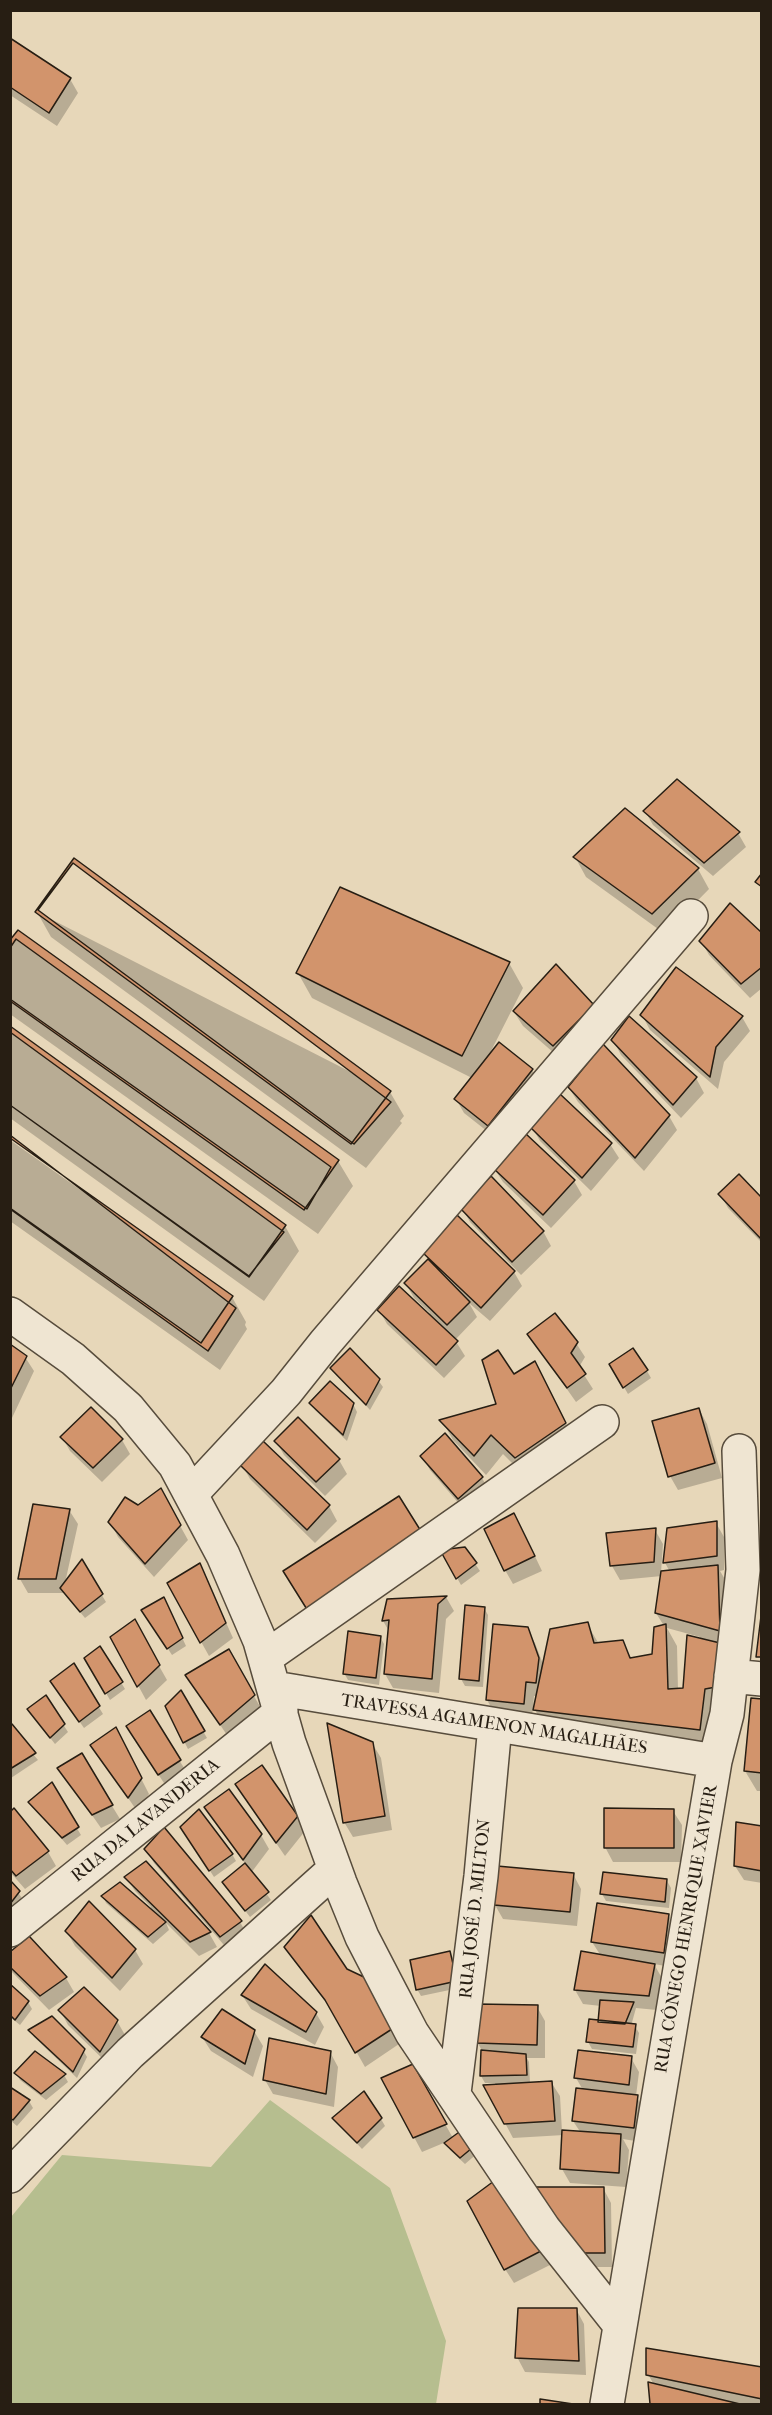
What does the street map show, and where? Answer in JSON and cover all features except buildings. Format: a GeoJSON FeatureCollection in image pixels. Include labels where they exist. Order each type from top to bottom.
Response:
{"type":"FeatureCollection","features":[{"type":"Feature","properties":{"kind":"street"},"geometry":{"type":"LineString","coordinates":[[190,1494],[286,1392],[325,1343],[691,916]]}},
{"type":"Feature","properties":{"kind":"street"},"geometry":{"type":"LineString","coordinates":[[10,1314],[73,1359],[128,1407],[175,1465],[223,1555],[266,1657],[289,1743],[362,1937],[412,2033],[544,2229],[620,2325]]}},
{"type":"Feature","properties":{"kind":"street"},"geometry":{"type":"LineString","coordinates":[[266,1657],[602,1422]]}},
{"type":"Feature","properties":{"kind":"street","name":"RUA CÔNEGO HENRIQUE XAVIER"},"geometry":{"type":"LineString","coordinates":[[607,2404],[715,1761],[727,1714],[746,1678],[743,1570],[752,1538],[739,1451]]}},
{"type":"Feature","properties":{"kind":"street","name":"TRAVESSA AGAMENON MAGALHÃES"},"geometry":{"type":"LineString","coordinates":[[277,1700],[495,1725],[715,1761]]}},
{"type":"Feature","properties":{"kind":"street","name":"RUA DA LAVANDERIA"},"geometry":{"type":"LineString","coordinates":[[10,1930],[277,1700]]}},
{"type":"Feature","properties":{"kind":"street","name":"RUA JOSÉ D. MILTON"},"geometry":{"type":"LineString","coordinates":[[454,2093],[481,1876],[495,1725]]}},
{"type":"Feature","properties":{"kind":"street"},"geometry":{"type":"LineString","coordinates":[[10,2176],[130,2053],[335,1869]]}},
{"type":"Feature","properties":{"kind":"green space"},"geometry":{"type":"Polygon","coordinates":[[[270,2100],[390,2188],[446,2341],[436,2404],[11,2404],[11,2217],[62,2155],[211,2167],[270,2100]]]}}]}
